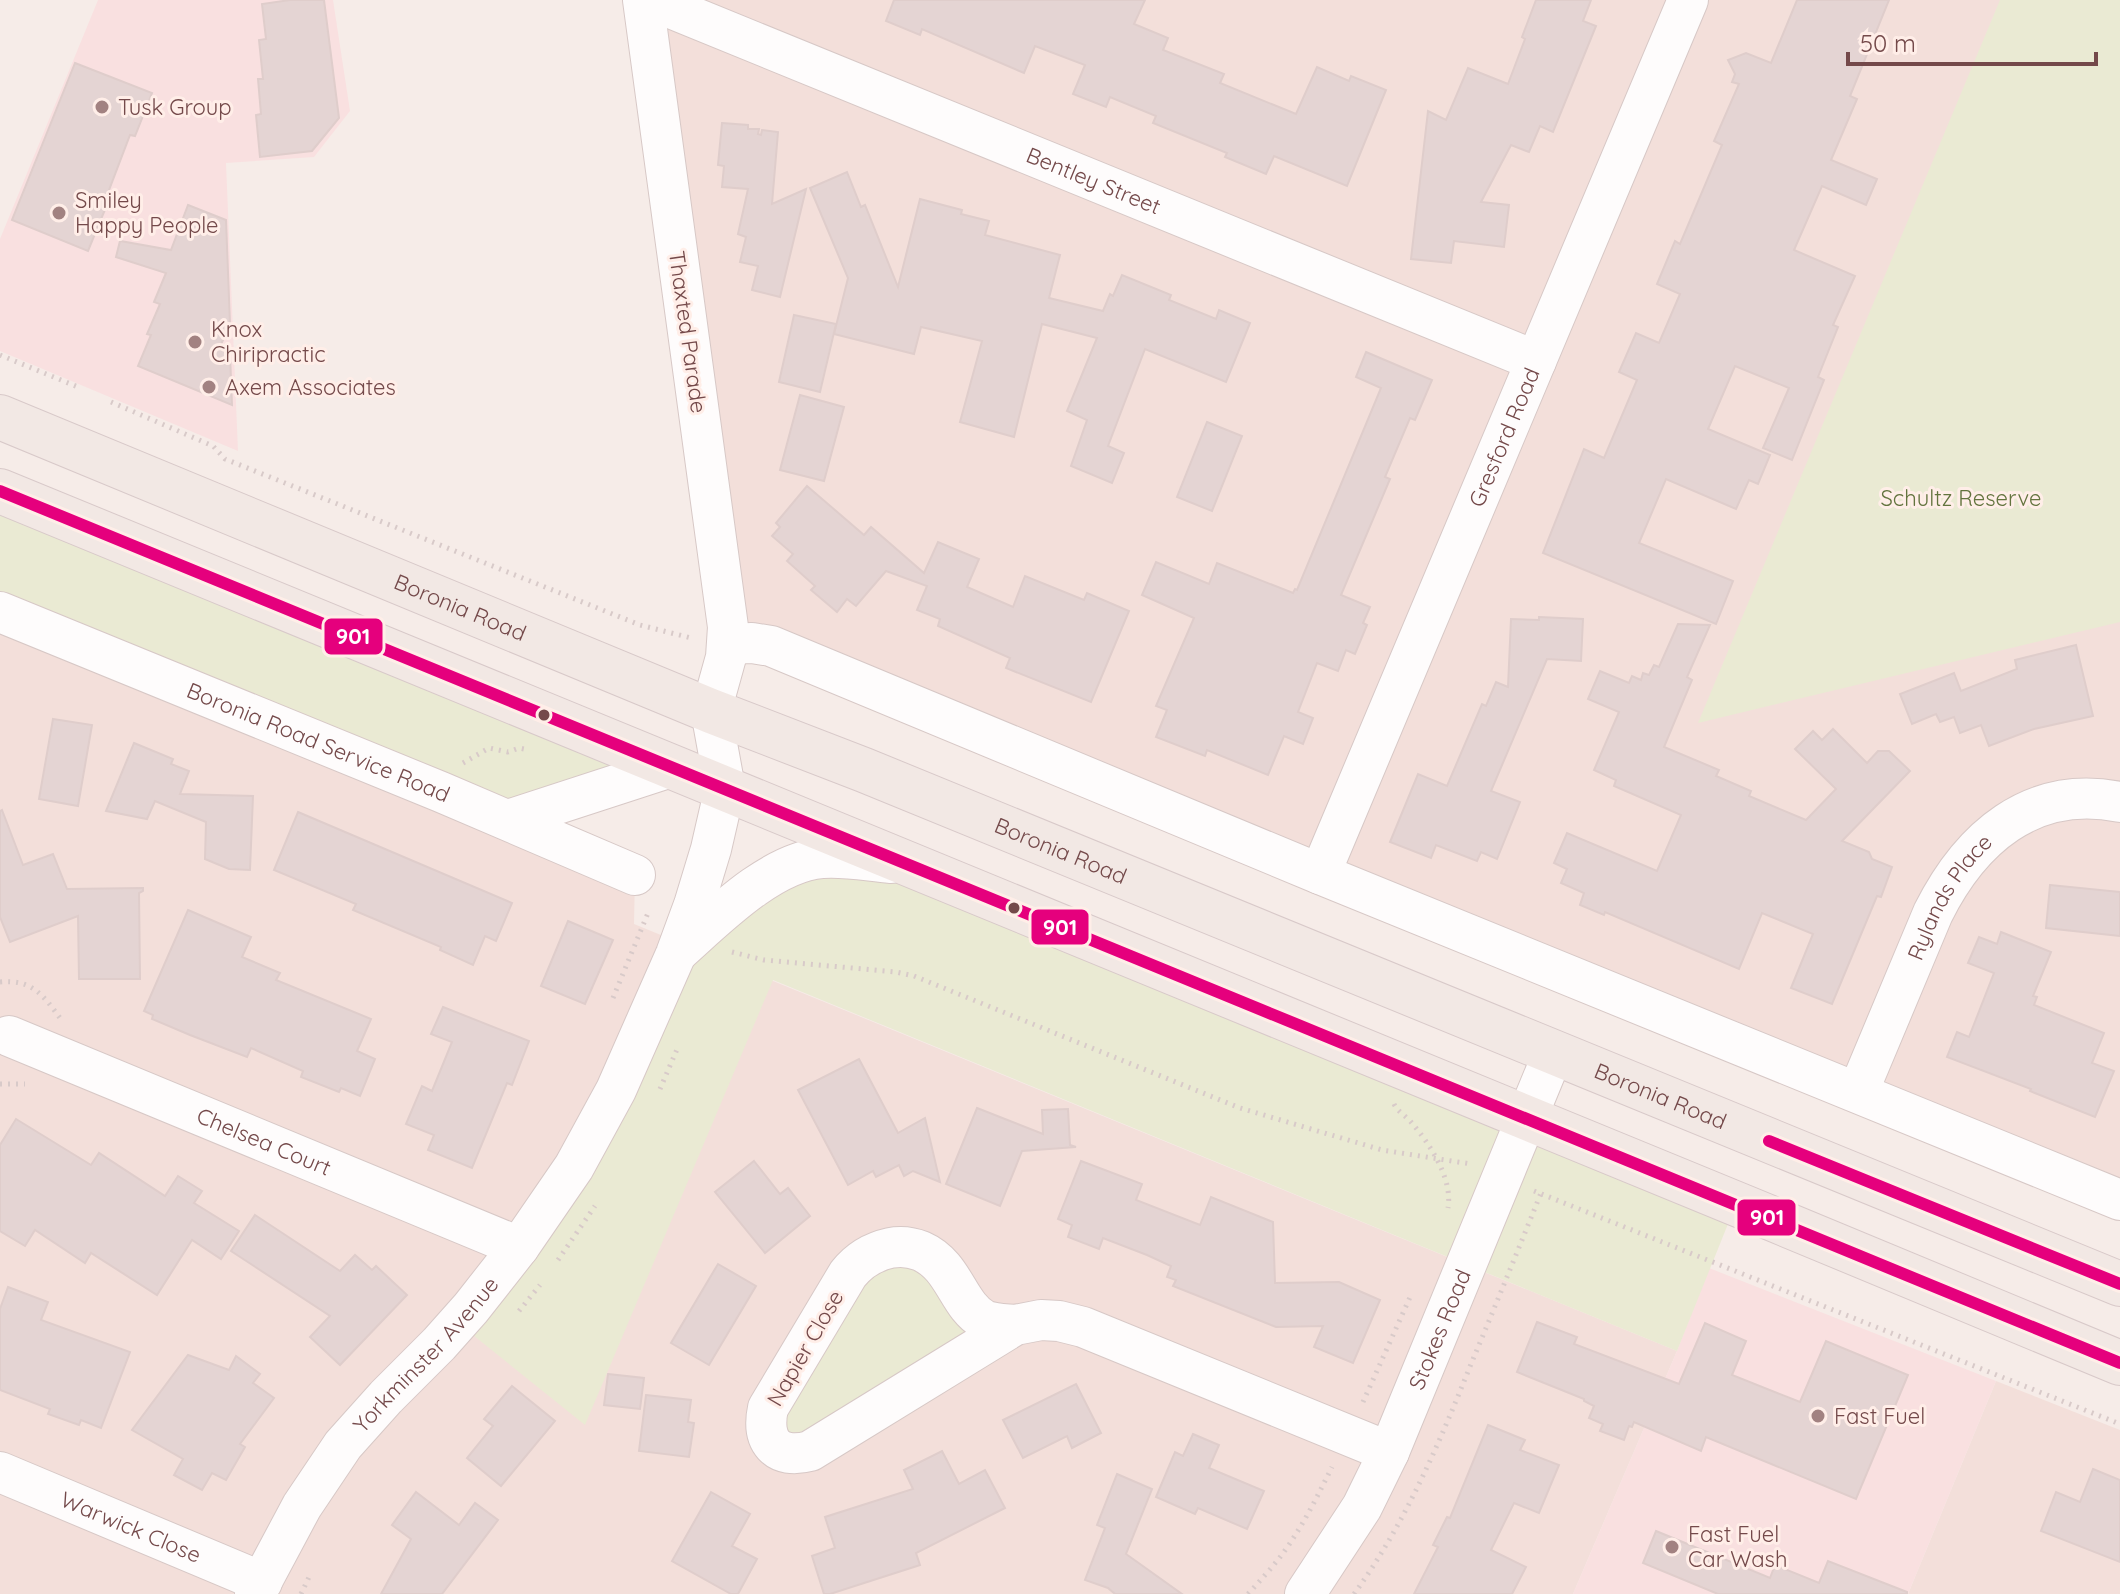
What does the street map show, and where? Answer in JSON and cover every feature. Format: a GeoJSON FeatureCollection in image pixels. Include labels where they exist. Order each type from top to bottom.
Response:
{"type":"FeatureCollection","features":[{"type":"Feature","properties":{"kind":"main road","name":"Boronia Road"},"geometry":{"type":"LineString","coordinates":[[0,417],[711,711],[864,770],[2120,1284]]}},
{"type":"Feature","properties":{"kind":"main road"},"geometry":{"type":"LineString","coordinates":[[0,491],[2120,1363]]}},
{"type":"Feature","properties":{"kind":"street","name":"Thaxted Parade"},"geometry":{"type":"LineString","coordinates":[[643,0],[728,627],[714,642],[711,711]]}},
{"type":"Feature","properties":{"kind":"street","name":"Bentley Street"},"geometry":{"type":"LineString","coordinates":[[651,0],[1536,361]]}},
{"type":"Feature","properties":{"kind":"street","name":"Gresford Road"},"geometry":{"type":"LineString","coordinates":[[1320,874],[1688,0]]}},
{"type":"Feature","properties":{"kind":"street","name":"Boronia Road Service Road"},"geometry":{"type":"LineString","coordinates":[[0,612],[635,875]]}},
{"type":"Feature","properties":{"kind":"street"},"geometry":{"type":"LineString","coordinates":[[714,642],[771,646],[2120,1200]]}},
{"type":"Feature","properties":{"kind":"street","name":"Yorkminster Avenue"},"geometry":{"type":"LineString","coordinates":[[258,1588],[302,1506],[343,1445],[471,1308],[519,1247],[574,1167],[609,1103],[676,954],[703,876],[725,788],[711,711]]}},
{"type":"Feature","properties":{"kind":"street"},"geometry":{"type":"LineString","coordinates":[[508,820],[671,767]]}},
{"type":"Feature","properties":{"kind":"street","name":"Rylands Place"},"geometry":{"type":"LineString","coordinates":[[1858,1092],[1933,913],[1945,888],[1975,848],[2018,815],[2042,805],[2094,799],[2120,802]]}},
{"type":"Feature","properties":{"kind":"street"},"geometry":{"type":"LineString","coordinates":[[676,954],[742,898],[770,877],[792,866],[820,858],[911,865]]}},
{"type":"Feature","properties":{"kind":"street","name":"Chelsea Court"},"geometry":{"type":"LineString","coordinates":[[9,1036],[519,1247]]}},
{"type":"Feature","properties":{"kind":"street","name":"Stokes Road"},"geometry":{"type":"LineString","coordinates":[[1305,1594],[1362,1507],[1389,1452],[1553,1054]]}},
{"type":"Feature","properties":{"kind":"street","name":"Napier Close"},"geometry":{"type":"LineString","coordinates":[[1015,1325],[810,1451],[797,1454],[784,1451],[768,1440],[765,1429],[768,1408],[848,1274],[855,1265],[893,1247],[912,1248],[929,1255],[944,1267],[976,1314],[992,1323],[1015,1325],[1041,1320],[1083,1327],[1389,1452]]}},
{"type":"Feature","properties":{"kind":"street","name":"Warwick Close"},"geometry":{"type":"LineString","coordinates":[[0,1472],[258,1588]]}},
{"type":"Feature","properties":{"kind":"path"},"geometry":{"type":"LineString","coordinates":[[0,355],[78,387]]}},
{"type":"Feature","properties":{"kind":"path"},"geometry":{"type":"LineString","coordinates":[[111,402],[213,446],[222,456],[240,465],[640,625],[714,642]]}},
{"type":"Feature","properties":{"kind":"path"},"geometry":{"type":"LineString","coordinates":[[453,769],[489,748],[508,752],[525,749]]}},
{"type":"Feature","properties":{"kind":"path"},"geometry":{"type":"LineString","coordinates":[[609,1009],[648,913]]}},
{"type":"Feature","properties":{"kind":"path"},"geometry":{"type":"LineString","coordinates":[[728,950],[764,960],[914,976],[1240,1108],[1382,1150],[1475,1166]]}},
{"type":"Feature","properties":{"kind":"path"},"geometry":{"type":"LineString","coordinates":[[1395,1099],[1396,1109],[1412,1123],[1436,1159],[1447,1184],[1449,1199],[1444,1220]]}},
{"type":"Feature","properties":{"kind":"path"},"geometry":{"type":"LineString","coordinates":[[1541,1193],[2120,1424]]}},
{"type":"Feature","properties":{"kind":"path"},"geometry":{"type":"LineString","coordinates":[[1361,1406],[1412,1292]]}},
{"type":"Feature","properties":{"kind":"path"},"geometry":{"type":"LineString","coordinates":[[1248,1594],[1294,1537],[1332,1466]]}},
{"type":"Feature","properties":{"kind":"shaded area"},"geometry":{"type":"Polygon","coordinates":[[[98,0],[333,0],[350,111],[314,157],[226,163],[238,451],[0,351],[0,239],[98,0]]]}},
{"type":"Feature","properties":{"kind":"shaded area"},"geometry":{"type":"Polygon","coordinates":[[[643,0],[2120,0],[2120,1200],[728,644],[643,0]]]}},
{"type":"Feature","properties":{"kind":"shaded area"},"geometry":{"type":"Polygon","coordinates":[[[0,612],[635,875],[634,924],[1677,1351],[1573,1594],[0,1594],[0,612]]]}},
{"type":"Feature","properties":{"kind":"shaded area"},"geometry":{"type":"Polygon","coordinates":[[[1709,1268],[1996,1381],[1908,1594],[1573,1594],[1677,1351],[1709,1268]]]}},
{"type":"Feature","properties":{"kind":"shaded area"},"geometry":{"type":"Polygon","coordinates":[[[1996,1381],[2120,1430],[2120,1594],[1908,1594],[1996,1381]]]}},
{"type":"Feature","properties":{"kind":"green space","name":"Schultz Reserve"},"geometry":{"type":"Polygon","coordinates":[[[2000,0],[2120,0],[2120,622],[1698,723],[2000,0]]]}},
{"type":"Feature","properties":{"kind":"green space"},"geometry":{"type":"Polygon","coordinates":[[[0,491],[671,767],[508,820],[0,612],[0,491]]]}},
{"type":"Feature","properties":{"kind":"green space"},"geometry":{"type":"Polygon","coordinates":[[[843,858],[1736,1204],[1677,1351],[773,980],[585,1425],[458,1323],[471,1308],[676,954],[843,858]]]}},
{"type":"Feature","properties":{"kind":"green space"},"geometry":{"type":"Polygon","coordinates":[[[893,1247],[983,1319],[822,1445],[768,1440],[848,1274],[893,1247]]]}},
{"type":"Feature","properties":{"kind":"building"},"geometry":{"type":"Polygon","coordinates":[[[324,0],[339,118],[312,151],[260,157],[256,115],[261,114],[258,79],[263,79],[259,40],[266,39],[262,4],[324,0]]]}},
{"type":"Feature","properties":{"kind":"building"},"geometry":{"type":"Polygon","coordinates":[[[894,0],[1145,0],[1134,24],[1168,38],[1163,50],[1224,74],[1220,83],[1296,114],[1317,67],[1349,81],[1351,76],[1386,90],[1347,186],[1274,156],[1266,174],[1225,157],[1227,153],[1153,123],[1156,116],[1110,97],[1106,107],[1073,94],[1085,65],[1035,46],[1024,73],[922,29],[920,35],[886,21],[894,0]]]}},
{"type":"Feature","properties":{"kind":"building"},"geometry":{"type":"Polygon","coordinates":[[[1536,0],[1591,0],[1583,21],[1596,26],[1553,132],[1540,126],[1529,152],[1511,145],[1481,202],[1509,205],[1504,247],[1454,241],[1451,263],[1411,259],[1428,111],[1446,120],[1468,68],[1508,84],[1536,0]]]}},
{"type":"Feature","properties":{"kind":"building"},"geometry":{"type":"Polygon","coordinates":[[[1797,0],[1889,0],[1850,96],[1857,99],[1831,160],[1877,179],[1866,205],[1822,186],[1794,250],[1855,276],[1833,325],[1838,327],[1818,377],[1824,380],[1792,460],[1763,448],[1789,388],[1735,366],[1708,429],[1770,455],[1758,484],[1749,480],[1736,509],[1666,479],[1639,543],[1733,581],[1716,624],[1543,553],[1584,449],[1604,458],[1637,380],[1619,372],[1636,333],[1659,343],[1680,294],[1657,284],[1675,241],[1680,244],[1722,145],[1714,141],[1739,84],[1732,82],[1735,74],[1728,60],[1746,53],[1771,63],[1797,0]]]}},
{"type":"Feature","properties":{"kind":"building"},"geometry":{"type":"Polygon","coordinates":[[[75,63],[152,93],[135,136],[130,135],[88,251],[12,220],[75,63]]]}},
{"type":"Feature","properties":{"kind":"building"},"geometry":{"type":"Polygon","coordinates":[[[722,123],[748,125],[748,129],[759,129],[758,134],[761,135],[762,130],[778,132],[772,204],[806,189],[780,297],[752,290],[758,266],[740,262],[746,237],[738,234],[748,189],[722,187],[724,166],[718,165],[722,123]]]}},
{"type":"Feature","properties":{"kind":"building"},"geometry":{"type":"Polygon","coordinates":[[[847,172],[861,207],[865,205],[898,287],[920,199],[962,210],[961,214],[989,221],[985,235],[1060,255],[1049,298],[1103,311],[1122,275],[1171,295],[1169,300],[1216,319],[1219,310],[1250,323],[1226,382],[1145,349],[1108,446],[1124,453],[1112,483],[1071,466],[1087,420],[1067,411],[1097,338],[1042,324],[1014,437],[960,422],[982,341],[921,327],[914,354],[834,334],[848,278],[810,188],[847,172]]]}},
{"type":"Feature","properties":{"kind":"building"},"geometry":{"type":"Polygon","coordinates":[[[188,205],[226,220],[230,324],[219,349],[230,354],[232,405],[138,366],[151,335],[147,334],[160,304],[154,302],[166,273],[116,257],[120,241],[171,250],[188,205]]]}},
{"type":"Feature","properties":{"kind":"building"},"geometry":{"type":"Polygon","coordinates":[[[794,315],[836,324],[820,392],[779,382],[794,315]]]}},
{"type":"Feature","properties":{"kind":"building"},"geometry":{"type":"Polygon","coordinates":[[[1366,352],[1432,380],[1415,420],[1410,418],[1385,477],[1390,479],[1341,595],[1370,607],[1363,623],[1367,625],[1355,654],[1346,650],[1338,671],[1317,663],[1298,712],[1313,718],[1303,744],[1284,736],[1268,775],[1207,750],[1205,756],[1156,737],[1167,710],[1156,706],[1194,618],[1142,595],[1156,562],[1209,584],[1217,563],[1293,593],[1297,590],[1381,388],[1356,377],[1366,352]]]}},
{"type":"Feature","properties":{"kind":"building"},"geometry":{"type":"Polygon","coordinates":[[[800,395],[844,407],[824,481],[780,470],[800,395]]]}},
{"type":"Feature","properties":{"kind":"building"},"geometry":{"type":"Polygon","coordinates":[[[1207,422],[1242,436],[1212,511],[1177,497],[1207,422]]]}},
{"type":"Feature","properties":{"kind":"building"},"geometry":{"type":"Polygon","coordinates":[[[807,486],[864,535],[871,527],[924,573],[938,542],[979,559],[967,587],[1013,607],[1025,576],[1084,600],[1087,593],[1129,611],[1091,702],[1006,668],[1010,658],[938,626],[940,619],[917,610],[927,586],[886,571],[856,606],[847,599],[837,612],[811,590],[815,586],[787,561],[793,554],[772,536],[780,527],[776,523],[807,486]]]}},
{"type":"Feature","properties":{"kind":"building"},"geometry":{"type":"Polygon","coordinates":[[[1539,617],[1583,619],[1581,661],[1547,659],[1491,791],[1520,802],[1497,859],[1481,852],[1477,861],[1436,845],[1431,858],[1390,842],[1418,774],[1447,786],[1482,704],[1486,706],[1496,682],[1508,687],[1511,619],[1539,620],[1539,617]]]}},
{"type":"Feature","properties":{"kind":"building"},"geometry":{"type":"Polygon","coordinates":[[[1678,624],[1710,625],[1687,677],[1692,680],[1664,747],[1719,770],[1716,776],[1751,791],[1749,796],[1806,820],[1836,789],[1795,749],[1813,731],[1822,740],[1833,729],[1867,763],[1878,751],[1889,751],[1910,771],[1842,841],[1869,852],[1872,859],[1892,867],[1832,1004],[1791,988],[1813,934],[1762,913],[1739,969],[1605,912],[1604,915],[1580,905],[1584,893],[1561,883],[1567,869],[1554,863],[1567,833],[1657,871],[1681,815],[1614,786],[1616,780],[1594,770],[1619,712],[1588,699],[1600,671],[1629,683],[1632,676],[1641,680],[1643,673],[1649,675],[1654,665],[1659,667],[1678,624]]]}},
{"type":"Feature","properties":{"kind":"building"},"geometry":{"type":"Polygon","coordinates":[[[2076,645],[2093,716],[2034,729],[1989,746],[1981,725],[1960,733],[1954,717],[1940,722],[1936,714],[1912,724],[1900,694],[1954,673],[1961,691],[2017,669],[2015,660],[2076,645]]]}},
{"type":"Feature","properties":{"kind":"building"},"geometry":{"type":"Polygon","coordinates":[[[53,719],[92,725],[78,806],[39,799],[53,719]]]}},
{"type":"Feature","properties":{"kind":"building"},"geometry":{"type":"Polygon","coordinates":[[[134,743],[173,759],[171,764],[189,771],[180,794],[253,796],[250,870],[229,869],[205,859],[206,822],[155,801],[147,819],[106,811],[134,743]]]}},
{"type":"Feature","properties":{"kind":"building"},"geometry":{"type":"Polygon","coordinates":[[[2,810],[23,865],[53,854],[67,889],[143,888],[139,893],[140,979],[79,979],[78,916],[10,942],[0,917],[2,810]]]}},
{"type":"Feature","properties":{"kind":"building"},"geometry":{"type":"Polygon","coordinates":[[[298,812],[512,903],[496,941],[485,936],[473,965],[440,950],[441,947],[353,910],[356,904],[274,870],[298,812]]]}},
{"type":"Feature","properties":{"kind":"building"},"geometry":{"type":"Polygon","coordinates":[[[2050,885],[2120,892],[2120,936],[2046,928],[2050,885]]]}},
{"type":"Feature","properties":{"kind":"building"},"geometry":{"type":"Polygon","coordinates":[[[188,910],[251,937],[242,957],[280,973],[276,980],[371,1019],[357,1051],[375,1059],[360,1096],[341,1088],[339,1092],[301,1077],[303,1071],[251,1048],[247,1057],[190,1035],[152,1019],[153,1015],[144,1011],[188,910]]]}},
{"type":"Feature","properties":{"kind":"building"},"geometry":{"type":"Polygon","coordinates":[[[568,921],[613,940],[585,1004],[541,986],[568,921]]]}},
{"type":"Feature","properties":{"kind":"building"},"geometry":{"type":"Polygon","coordinates":[[[2001,932],[2051,952],[2033,996],[2037,997],[2034,1005],[2104,1033],[2092,1063],[2114,1071],[2095,1117],[1947,1057],[1957,1032],[1969,1037],[1994,973],[1968,963],[1979,937],[1997,944],[2001,932]]]}},
{"type":"Feature","properties":{"kind":"building"},"geometry":{"type":"Polygon","coordinates":[[[443,1007],[529,1041],[512,1085],[507,1083],[472,1168],[428,1150],[434,1135],[406,1124],[422,1086],[432,1091],[452,1042],[431,1034],[443,1007]]]}},
{"type":"Feature","properties":{"kind":"building"},"geometry":{"type":"Polygon","coordinates":[[[859,1059],[898,1133],[925,1118],[940,1182],[913,1171],[904,1176],[899,1165],[876,1177],[873,1171],[848,1185],[798,1090],[859,1059]]]}},
{"type":"Feature","properties":{"kind":"building"},"geometry":{"type":"Polygon","coordinates":[[[977,1108],[1043,1134],[1042,1110],[1068,1109],[1070,1145],[1076,1147],[1022,1151],[1000,1206],[946,1184],[977,1108]]]}},
{"type":"Feature","properties":{"kind":"building"},"geometry":{"type":"Polygon","coordinates":[[[16,1119],[91,1165],[99,1153],[165,1196],[178,1176],[202,1191],[194,1203],[239,1231],[221,1259],[192,1240],[157,1295],[91,1253],[85,1263],[35,1230],[25,1246],[0,1231],[0,1145],[16,1119]]]}},
{"type":"Feature","properties":{"kind":"building"},"geometry":{"type":"Polygon","coordinates":[[[754,1161],[780,1194],[788,1188],[810,1216],[765,1253],[715,1192],[754,1161]]]}},
{"type":"Feature","properties":{"kind":"building"},"geometry":{"type":"Polygon","coordinates":[[[1081,1161],[1142,1184],[1136,1200],[1200,1225],[1211,1197],[1273,1222],[1275,1283],[1339,1282],[1380,1300],[1353,1363],[1314,1347],[1323,1326],[1276,1327],[1173,1286],[1176,1280],[1167,1277],[1171,1266],[1147,1255],[1103,1238],[1099,1249],[1068,1237],[1072,1225],[1058,1219],[1081,1161]]]}},
{"type":"Feature","properties":{"kind":"building"},"geometry":{"type":"Polygon","coordinates":[[[255,1215],[340,1271],[355,1255],[372,1270],[376,1266],[407,1295],[340,1365],[310,1337],[330,1316],[231,1251],[255,1215]]]}},
{"type":"Feature","properties":{"kind":"building"},"geometry":{"type":"Polygon","coordinates":[[[718,1264],[756,1286],[709,1365],[671,1343],[718,1264]]]}},
{"type":"Feature","properties":{"kind":"building"},"geometry":{"type":"Polygon","coordinates":[[[8,1287],[48,1302],[41,1320],[130,1352],[101,1428],[81,1420],[79,1425],[48,1414],[50,1409],[0,1390],[0,1309],[8,1287]]]}},
{"type":"Feature","properties":{"kind":"building"},"geometry":{"type":"Polygon","coordinates":[[[1537,1322],[1577,1337],[1574,1344],[1679,1384],[1705,1323],[1746,1341],[1732,1375],[1800,1402],[1826,1341],[1908,1375],[1856,1499],[1706,1437],[1701,1451],[1634,1422],[1632,1427],[1629,1426],[1624,1440],[1600,1431],[1603,1424],[1589,1418],[1594,1406],[1517,1372],[1537,1322]]]}},
{"type":"Feature","properties":{"kind":"building"},"geometry":{"type":"Polygon","coordinates":[[[188,1355],[229,1370],[236,1356],[260,1374],[253,1383],[274,1398],[240,1444],[245,1447],[226,1480],[212,1473],[202,1490],[174,1475],[183,1459],[132,1430],[188,1355]]]}},
{"type":"Feature","properties":{"kind":"building"},"geometry":{"type":"Polygon","coordinates":[[[608,1374],[644,1378],[640,1409],[604,1405],[608,1374]]]}},
{"type":"Feature","properties":{"kind":"building"},"geometry":{"type":"Polygon","coordinates":[[[1076,1384],[1101,1433],[1072,1448],[1067,1436],[1023,1458],[1003,1420],[1076,1384]]]}},
{"type":"Feature","properties":{"kind":"building"},"geometry":{"type":"Polygon","coordinates":[[[512,1386],[555,1421],[501,1486],[467,1458],[493,1426],[484,1419],[512,1386]]]}},
{"type":"Feature","properties":{"kind":"building"},"geometry":{"type":"Polygon","coordinates":[[[646,1395],[691,1400],[688,1422],[694,1423],[689,1457],[639,1451],[646,1395]]]}},
{"type":"Feature","properties":{"kind":"building"},"geometry":{"type":"Polygon","coordinates":[[[1488,1425],[1525,1440],[1520,1450],[1559,1465],[1539,1513],[1514,1503],[1491,1550],[1526,1567],[1512,1594],[1414,1594],[1438,1547],[1433,1545],[1447,1517],[1450,1518],[1488,1425]]]}},
{"type":"Feature","properties":{"kind":"building"},"geometry":{"type":"Polygon","coordinates":[[[1193,1434],[1219,1445],[1209,1468],[1264,1491],[1247,1529],[1198,1508],[1195,1514],[1156,1497],[1175,1452],[1183,1456],[1193,1434]]]}},
{"type":"Feature","properties":{"kind":"building"},"geometry":{"type":"Polygon","coordinates":[[[942,1451],[959,1484],[985,1470],[1005,1508],[916,1553],[920,1565],[824,1594],[812,1556],[835,1548],[825,1517],[913,1489],[904,1470],[942,1451]]]}},
{"type":"Feature","properties":{"kind":"building"},"geometry":{"type":"Polygon","coordinates":[[[2093,1469],[2120,1480],[2120,1562],[2041,1531],[2056,1492],[2080,1502],[2093,1469]]]}},
{"type":"Feature","properties":{"kind":"building"},"geometry":{"type":"Polygon","coordinates":[[[1117,1474],[1152,1489],[1126,1554],[1182,1594],[1115,1594],[1108,1588],[1085,1580],[1105,1528],[1097,1525],[1117,1474]]]}},
{"type":"Feature","properties":{"kind":"building"},"geometry":{"type":"Polygon","coordinates":[[[416,1492],[459,1525],[475,1503],[498,1520],[442,1594],[381,1594],[411,1539],[392,1525],[416,1492]]]}},
{"type":"Feature","properties":{"kind":"building"},"geometry":{"type":"Polygon","coordinates":[[[711,1492],[750,1514],[732,1546],[757,1559],[738,1594],[731,1594],[672,1561],[711,1492]]]}},
{"type":"Feature","properties":{"kind":"building","name":"Fast Fuel Car Wash"},"geometry":{"type":"Polygon","coordinates":[[[1656,1531],[1770,1578],[1775,1565],[1819,1583],[1828,1561],[1907,1594],[1718,1594],[1643,1563],[1656,1531]]]}},
{"type":"Feature","properties":{"kind":"transit line","name":"901"},"geometry":{"type":"LineString","coordinates":[[0,491],[2120,1363]]}},
{"type":"Feature","properties":{"kind":"transit line","name":"901"},"geometry":{"type":"LineString","coordinates":[[1769,1141],[2120,1284]]}},
{"type":"Feature","properties":{"kind":"place","name":"Tusk Group"},"geometry":{"type":"Point","coordinates":[102,107]}},
{"type":"Feature","properties":{"kind":"place","name":"Smiley Happy People"},"geometry":{"type":"Point","coordinates":[59,213]}},
{"type":"Feature","properties":{"kind":"place","name":"Knox Chiripractic"},"geometry":{"type":"Point","coordinates":[195,342]}},
{"type":"Feature","properties":{"kind":"place","name":"Axem Associates"},"geometry":{"type":"Point","coordinates":[209,387]}},
{"type":"Feature","properties":{"kind":"place","name":"Fast Fuel"},"geometry":{"type":"Point","coordinates":[1818,1416]}},
{"type":"Feature","properties":{"kind":"place","name":"Fast Fuel Car Wash"},"geometry":{"type":"Point","coordinates":[1672,1547]}}]}
